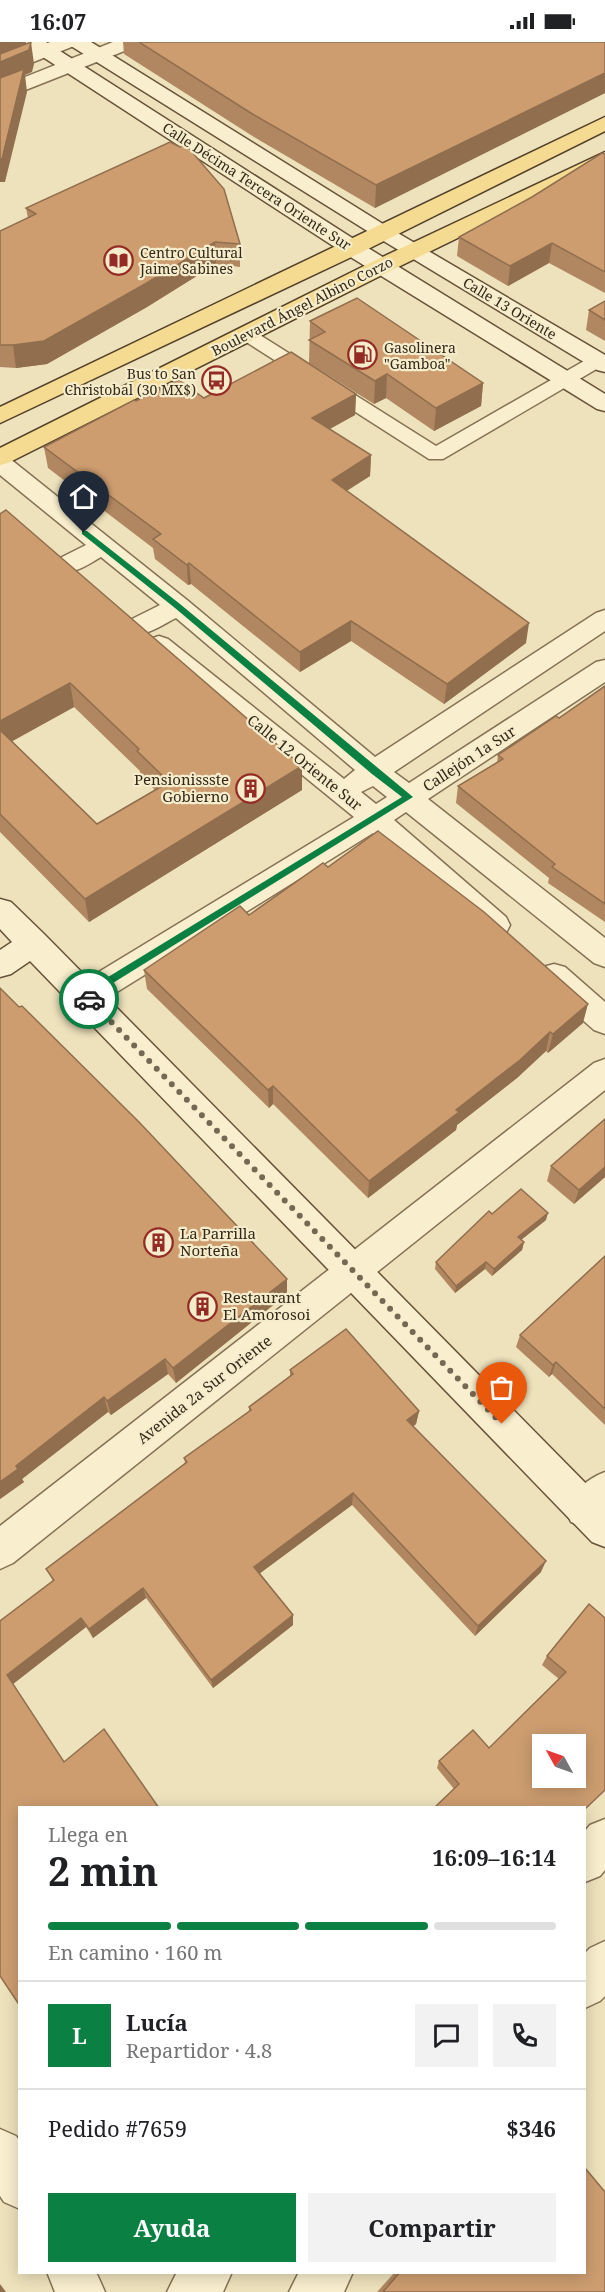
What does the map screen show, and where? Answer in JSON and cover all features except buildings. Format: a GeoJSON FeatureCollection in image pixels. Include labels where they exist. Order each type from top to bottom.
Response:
{"type":"FeatureCollection","features":[{"type":"Feature","properties":{"kind":"main road","name":"Boulevard Ángel Albino Corzo"},"geometry":{"type":"LineString","coordinates":[[0,416],[384,233],[605,123]]}},
{"type":"Feature","properties":{"kind":"main road","name":"Boulevard Ángel Albino Corzo"},"geometry":{"type":"LineString","coordinates":[[0,459],[414,250],[605,158]]}},
{"type":"Feature","properties":{"kind":"street"},"geometry":{"type":"LineString","coordinates":[[0,69],[39,46],[67,42]]}},
{"type":"Feature","properties":{"kind":"street","name":"Calle Décima Tercera Oriente Sur"},"geometry":{"type":"LineString","coordinates":[[78,42],[414,250]]}},
{"type":"Feature","properties":{"kind":"street"},"geometry":{"type":"LineString","coordinates":[[0,94],[130,42]]}},
{"type":"Feature","properties":{"kind":"street","name":"Calle Décima Tercera Oriente Sur"},"geometry":{"type":"LineString","coordinates":[[39,46],[352,248],[605,404]]}},
{"type":"Feature","properties":{"kind":"street"},"geometry":{"type":"LineString","coordinates":[[201,150],[229,136]]}},
{"type":"Feature","properties":{"kind":"street","name":"Calle 13 Oriente"},"geometry":{"type":"LineString","coordinates":[[414,250],[601,363]]}},
{"type":"Feature","properties":{"kind":"street"},"geometry":{"type":"LineString","coordinates":[[0,463],[101,547],[178,606],[375,772],[605,955]]}},
{"type":"Feature","properties":{"kind":"street"},"geometry":{"type":"LineString","coordinates":[[67,566],[101,547]]}},
{"type":"Feature","properties":{"kind":"street","name":"Calle 12 Oriente Sur"},"geometry":{"type":"LineString","coordinates":[[178,606],[128,620],[374,818],[605,1021]]}},
{"type":"Feature","properties":{"kind":"street"},"geometry":{"type":"LineString","coordinates":[[342,792],[605,619]]}},
{"type":"Feature","properties":{"kind":"street","name":"Callejón 1a Sur"},"geometry":{"type":"LineString","coordinates":[[86,996],[408,797],[605,669]]}},
{"type":"Feature","properties":{"kind":"street"},"geometry":{"type":"LineString","coordinates":[[0,910],[354,1271],[598,1509]]}},
{"type":"Feature","properties":{"kind":"street"},"geometry":{"type":"LineString","coordinates":[[0,965],[34,943]]}},
{"type":"Feature","properties":{"kind":"street","name":"Avenida 2a Sur Oriente"},"geometry":{"type":"LineString","coordinates":[[0,1550],[605,1072]]}},
{"type":"Feature","properties":{"kind":"street"},"geometry":{"type":"LineString","coordinates":[[586,1860],[605,1840]]}},
{"type":"Feature","properties":{"kind":"street"},"geometry":{"type":"LineString","coordinates":[[586,1985],[605,1963]]}},
{"type":"Feature","properties":{"kind":"street"},"geometry":{"type":"LineString","coordinates":[[0,2152],[18,2183]]}},
{"type":"Feature","properties":{"kind":"street"},"geometry":{"type":"LineString","coordinates":[[71,2274],[81,2292]]}},
{"type":"Feature","properties":{"kind":"street"},"geometry":{"type":"LineString","coordinates":[[191,2292],[207,2274]]}},
{"type":"Feature","properties":{"kind":"street"},"geometry":{"type":"LineString","coordinates":[[313,2292],[328,2274]]}},
{"type":"Feature","properties":{"kind":"lane"},"geometry":{"type":"LineString","coordinates":[[246,334],[436,455],[565,379],[601,363]]}},
{"type":"Feature","properties":{"kind":"way so far"},"geometry":{"type":"LineString","coordinates":[[89,999],[502,1424]]}},
{"type":"Feature","properties":{"kind":"place","name":"Centro Cultural Jaime Sabines"},"geometry":{"type":"Point","coordinates":[119,260]}},
{"type":"Feature","properties":{"kind":"place","name":"Gasolinera \"Gamboa\""},"geometry":{"type":"Point","coordinates":[363,355]}},
{"type":"Feature","properties":{"kind":"place","name":"Bus to San Christobal (30 MX$)"},"geometry":{"type":"Point","coordinates":[217,381]}},
{"type":"Feature","properties":{"kind":"place","name":"Pensionissste Gobierno"},"geometry":{"type":"Point","coordinates":[250,788]}},
{"type":"Feature","properties":{"kind":"place","name":"La Parrilla Norteña"},"geometry":{"type":"Point","coordinates":[159,1242]}},
{"type":"Feature","properties":{"kind":"place","name":"Restaurant El Amorosoi"},"geometry":{"type":"Point","coordinates":[202,1306]}},
{"type":"Feature","properties":{"kind":"route"},"geometry":{"type":"LineString","coordinates":[[84,533],[178,606],[375,772],[408,797],[86,996],[89,999]]}}]}
